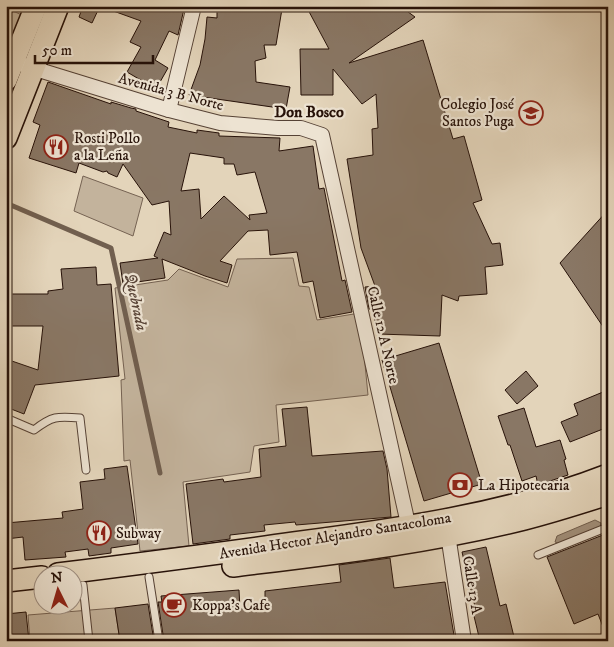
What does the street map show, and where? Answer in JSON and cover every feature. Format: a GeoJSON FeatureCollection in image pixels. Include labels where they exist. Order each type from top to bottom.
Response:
{"type":"FeatureCollection","features":[{"type":"Feature","properties":{"kind":"main road"},"geometry":{"type":"LineString","coordinates":[[10,71],[36,6]]}},
{"type":"Feature","properties":{"kind":"main road"},"geometry":{"type":"LineString","coordinates":[[6,138],[58,6]]}},
{"type":"Feature","properties":{"kind":"main road","name":"Avenida Hector Alejandro Santacoloma"},"geometry":{"type":"LineString","coordinates":[[446,528],[496,509],[546,496],[608,475]]}},
{"type":"Feature","properties":{"kind":"main road","name":"Avenida Hector Alejandro Santacoloma"},"geometry":{"type":"LineString","coordinates":[[82,584],[149,576],[446,528],[524,519],[608,494]]}},
{"type":"Feature","properties":{"kind":"main road","name":"Avenida Hector Alejandro Santacoloma"},"geometry":{"type":"LineString","coordinates":[[82,571],[410,535]]}},
{"type":"Feature","properties":{"kind":"main road"},"geometry":{"type":"LineString","coordinates":[[6,581],[32,578]]}},
{"type":"Feature","properties":{"kind":"main road"},"geometry":{"type":"LineString","coordinates":[[6,594],[32,591]]}},
{"type":"Feature","properties":{"kind":"street"},"geometry":{"type":"LineString","coordinates":[[169,110],[194,6]]}},
{"type":"Feature","properties":{"kind":"street","name":"Avenida 3 B Norte"},"geometry":{"type":"LineString","coordinates":[[10,71],[34,68],[169,110],[220,123],[301,128],[322,135]]}},
{"type":"Feature","properties":{"kind":"street","name":"Calle 12 A Norte"},"geometry":{"type":"LineString","coordinates":[[322,135],[410,535]]}},
{"type":"Feature","properties":{"kind":"street","name":"Calle 13 A"},"geometry":{"type":"LineString","coordinates":[[446,528],[464,641]]}},
{"type":"Feature","properties":{"kind":"lane"},"geometry":{"type":"LineString","coordinates":[[6,418],[34,430],[45,422],[59,416],[80,418],[86,470]]}},
{"type":"Feature","properties":{"kind":"lane"},"geometry":{"type":"LineString","coordinates":[[538,555],[608,527]]}},
{"type":"Feature","properties":{"kind":"lane"},"geometry":{"type":"LineString","coordinates":[[149,576],[159,641]]}},
{"type":"Feature","properties":{"kind":"lane"},"geometry":{"type":"LineString","coordinates":[[82,605],[89,641]]}},
{"type":"Feature","properties":{"kind":"shaded area"},"geometry":{"type":"Polygon","coordinates":[[[6,8],[22,15],[6,52],[6,8]]]}},
{"type":"Feature","properties":{"kind":"shaded area"},"geometry":{"type":"Polygon","coordinates":[[[83,176],[143,198],[133,236],[74,211],[83,176]]]}},
{"type":"Feature","properties":{"kind":"shaded area"},"geometry":{"type":"Polygon","coordinates":[[[293,258],[299,286],[309,287],[317,320],[360,313],[368,395],[276,405],[279,442],[254,446],[250,472],[183,482],[189,546],[140,551],[130,460],[124,461],[121,380],[125,379],[115,288],[168,280],[179,269],[228,287],[237,259],[293,258]]]}},
{"type":"Feature","properties":{"kind":"shaded area"},"geometry":{"type":"Polygon","coordinates":[[[595,520],[601,523],[600,528],[560,544],[555,542],[557,536],[595,520]]]}},
{"type":"Feature","properties":{"kind":"shaded area"},"geometry":{"type":"Polygon","coordinates":[[[115,608],[120,641],[30,641],[28,615],[82,614],[82,611],[115,608]]]}},
{"type":"Feature","properties":{"kind":"building"},"geometry":{"type":"Polygon","coordinates":[[[83,6],[100,6],[92,23],[79,17],[83,6]]]}},
{"type":"Feature","properties":{"kind":"building"},"geometry":{"type":"Polygon","coordinates":[[[106,6],[179,6],[184,9],[178,35],[169,31],[155,60],[168,68],[156,89],[127,72],[141,47],[130,42],[141,21],[105,8],[106,6]]]}},
{"type":"Feature","properties":{"kind":"building"},"geometry":{"type":"Polygon","coordinates":[[[217,6],[264,6],[282,9],[276,45],[264,45],[266,58],[255,61],[256,82],[290,87],[286,109],[189,95],[200,65],[207,17],[217,18],[217,6]]]}},
{"type":"Feature","properties":{"kind":"building"},"geometry":{"type":"Polygon","coordinates":[[[306,6],[400,6],[415,17],[349,63],[423,40],[453,139],[464,136],[482,200],[473,203],[492,244],[500,243],[503,265],[485,267],[487,294],[459,296],[458,301],[442,295],[440,336],[378,334],[372,309],[369,309],[365,287],[375,286],[361,248],[347,159],[373,155],[372,129],[378,128],[376,94],[362,104],[333,69],[333,95],[301,95],[300,49],[329,49],[306,6]]]}},
{"type":"Feature","properties":{"kind":"building"},"geometry":{"type":"Polygon","coordinates":[[[48,82],[111,104],[111,102],[136,109],[136,111],[169,122],[168,127],[197,133],[197,130],[219,133],[219,136],[280,138],[279,151],[313,146],[319,189],[324,188],[342,281],[345,280],[352,312],[320,318],[313,281],[303,283],[297,252],[270,255],[268,230],[248,231],[220,261],[232,265],[227,283],[162,259],[165,278],[123,284],[120,263],[158,258],[154,256],[164,232],[171,235],[169,201],[152,205],[123,164],[117,177],[107,171],[103,172],[79,163],[76,173],[29,158],[40,125],[33,122],[48,82]],[[190,153],[181,191],[199,189],[201,219],[224,196],[250,220],[249,215],[267,213],[255,172],[237,175],[234,164],[224,164],[224,158],[190,153]]]}},
{"type":"Feature","properties":{"kind":"building"},"geometry":{"type":"Polygon","coordinates":[[[608,210],[608,334],[560,263],[608,210]]]}},
{"type":"Feature","properties":{"kind":"building"},"geometry":{"type":"Polygon","coordinates":[[[96,267],[97,285],[111,284],[119,376],[35,385],[24,414],[6,407],[6,359],[38,370],[43,326],[6,326],[6,294],[48,294],[48,291],[63,289],[61,269],[96,267]]]}},
{"type":"Feature","properties":{"kind":"building"},"geometry":{"type":"Polygon","coordinates":[[[439,343],[482,484],[424,501],[382,360],[439,343]]]}},
{"type":"Feature","properties":{"kind":"building"},"geometry":{"type":"Polygon","coordinates":[[[526,371],[538,386],[517,404],[505,390],[526,371]]]}},
{"type":"Feature","properties":{"kind":"building"},"geometry":{"type":"Polygon","coordinates":[[[603,392],[605,398],[608,396],[608,427],[570,442],[561,422],[578,415],[574,404],[603,392]]]}},
{"type":"Feature","properties":{"kind":"building"},"geometry":{"type":"Polygon","coordinates":[[[307,407],[312,456],[383,451],[387,469],[391,517],[296,525],[295,522],[264,525],[265,531],[230,535],[230,539],[193,544],[186,484],[223,479],[224,482],[261,477],[259,449],[286,446],[282,409],[307,407]]]}},
{"type":"Feature","properties":{"kind":"building"},"geometry":{"type":"Polygon","coordinates":[[[524,408],[536,447],[560,440],[566,459],[564,460],[568,475],[538,485],[536,476],[522,481],[498,416],[524,408]]]}},
{"type":"Feature","properties":{"kind":"building"},"geometry":{"type":"Polygon","coordinates":[[[127,466],[138,544],[111,548],[111,553],[89,556],[88,549],[65,552],[66,557],[25,560],[23,537],[6,539],[6,523],[63,518],[62,512],[83,509],[80,482],[105,479],[104,469],[127,466]]]}},
{"type":"Feature","properties":{"kind":"building"},"geometry":{"type":"Polygon","coordinates":[[[608,533],[607,637],[598,614],[574,624],[547,557],[608,533]]]}},
{"type":"Feature","properties":{"kind":"building"},"geometry":{"type":"Polygon","coordinates":[[[486,547],[500,606],[506,604],[515,641],[480,641],[473,612],[476,611],[462,552],[486,547]]]}},
{"type":"Feature","properties":{"kind":"building"},"geometry":{"type":"Polygon","coordinates":[[[390,558],[394,588],[445,582],[455,641],[164,641],[158,602],[162,602],[161,596],[239,590],[240,609],[265,606],[265,591],[341,582],[339,565],[390,558]]]}},
{"type":"Feature","properties":{"kind":"building"},"geometry":{"type":"Polygon","coordinates":[[[148,604],[154,641],[120,641],[115,608],[148,604]]]}},
{"type":"Feature","properties":{"kind":"building"},"geometry":{"type":"Polygon","coordinates":[[[26,612],[29,641],[6,641],[6,614],[26,612]]]}},
{"type":"Feature","properties":{"kind":"waterway","name":"Quebrada"},"geometry":{"type":"LineString","coordinates":[[6,203],[111,248],[160,473]]}},
{"type":"Feature","properties":{"kind":"place","name":"Colegio José Santos Puga"},"geometry":{"type":"Point","coordinates":[531,113]}},
{"type":"Feature","properties":{"kind":"place","name":"Rosti Pollo a la Leña"},"geometry":{"type":"Point","coordinates":[56,147]}},
{"type":"Feature","properties":{"kind":"place","name":"La Hipotecaria"},"geometry":{"type":"Point","coordinates":[460,485]}},
{"type":"Feature","properties":{"kind":"place","name":"Subway"},"geometry":{"type":"Point","coordinates":[99,533]}},
{"type":"Feature","properties":{"kind":"place","name":"Koppa's Cafe"},"geometry":{"type":"Point","coordinates":[174,605]}},
{"type":"Feature","properties":{"kind":"district","name":"Don Bosco"},"geometry":{"type":"Point","coordinates":[309,112]}}]}
